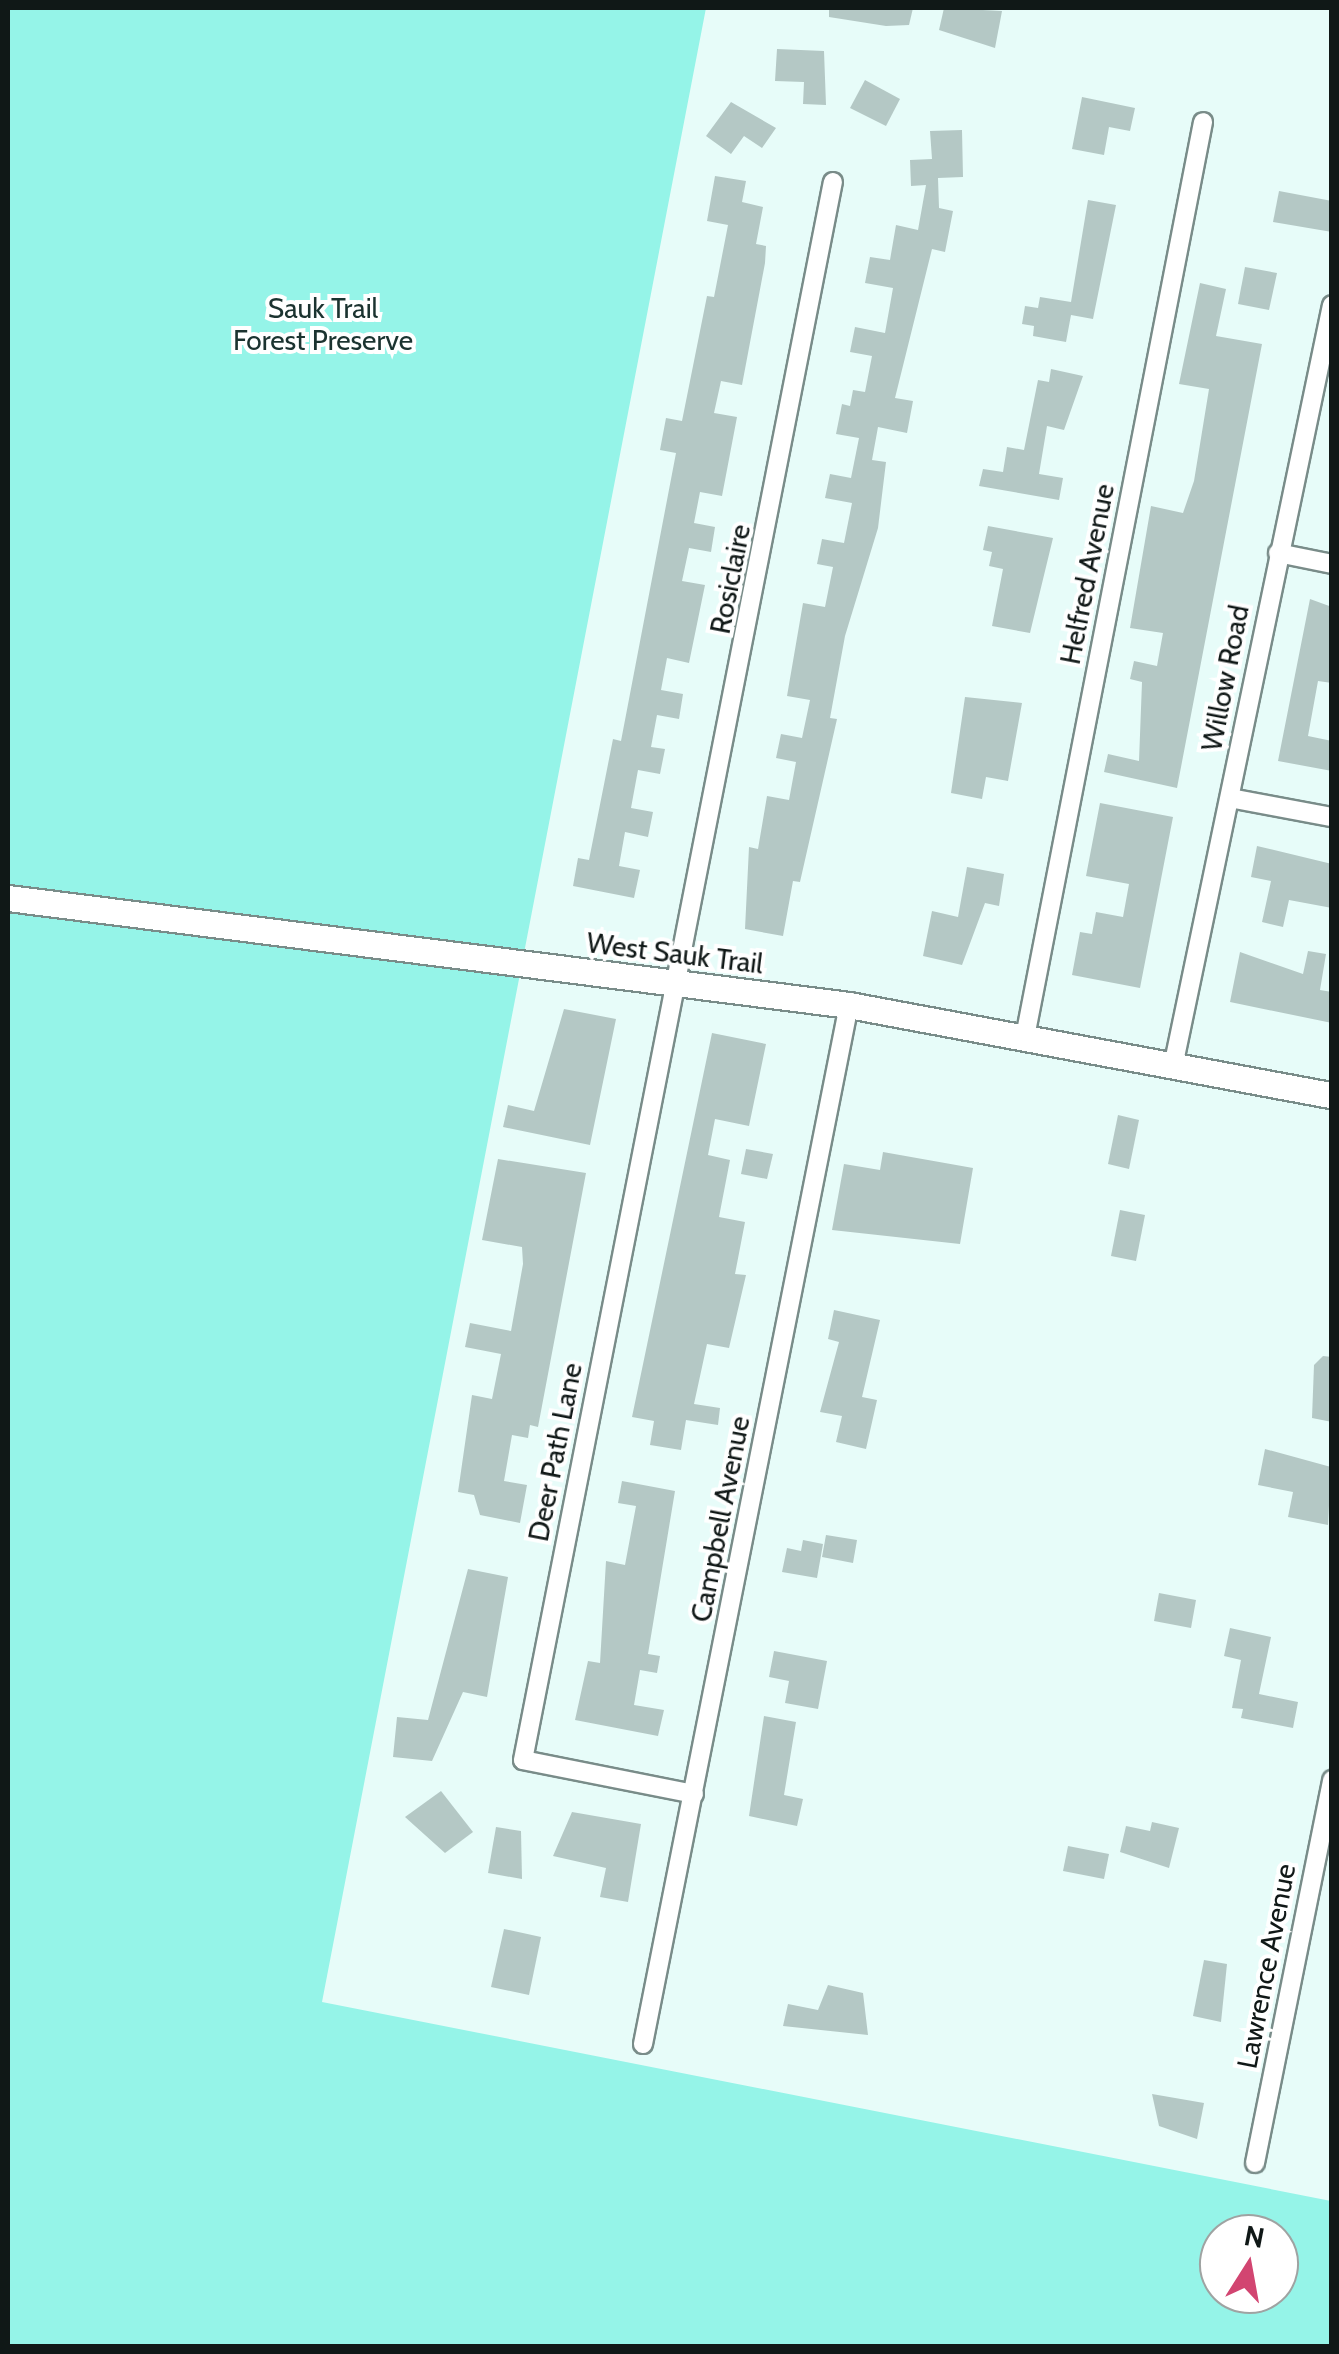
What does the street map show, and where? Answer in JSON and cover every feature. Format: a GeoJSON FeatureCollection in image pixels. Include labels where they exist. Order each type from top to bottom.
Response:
{"type":"FeatureCollection","features":[{"type":"Feature","properties":{"kind":"main road","name":"West Sauk Trail"},"geometry":{"type":"LineString","coordinates":[[8,898],[849,1005],[1174,1062],[1332,1095]]}},
{"type":"Feature","properties":{"kind":"street","name":"Helfred Avenue"},"geometry":{"type":"LineString","coordinates":[[1024,1037],[1204,122]]}},
{"type":"Feature","properties":{"kind":"street","name":"Rosiclaire"},"geometry":{"type":"LineString","coordinates":[[673,984],[833,182]]}},
{"type":"Feature","properties":{"kind":"street","name":"Willow Road"},"geometry":{"type":"LineString","coordinates":[[1174,1062],[1332,305]]}},
{"type":"Feature","properties":{"kind":"street"},"geometry":{"type":"LineString","coordinates":[[1278,553],[1332,564]]}},
{"type":"Feature","properties":{"kind":"street"},"geometry":{"type":"LineString","coordinates":[[1230,798],[1332,817]]}},
{"type":"Feature","properties":{"kind":"street","name":"Deer Path Lane"},"geometry":{"type":"LineString","coordinates":[[673,984],[524,1760],[694,1794]]}},
{"type":"Feature","properties":{"kind":"street","name":"Campbell Avenue"},"geometry":{"type":"LineString","coordinates":[[643,2044],[849,1005]]}},
{"type":"Feature","properties":{"kind":"street","name":"Lawrence Avenue"},"geometry":{"type":"LineString","coordinates":[[1255,2163],[1332,1780]]}},
{"type":"Feature","properties":{"kind":"green space","name":"Sauk Trail Forest Preserve"},"geometry":{"type":"Polygon","coordinates":[[[8,8],[706,8],[322,2002],[1331,2201],[1331,2346],[8,2346],[8,8]]]}},
{"type":"Feature","properties":{"kind":"building"},"geometry":{"type":"Polygon","coordinates":[[[829,8],[913,8],[909,25],[886,26],[829,17],[829,8]]]}},
{"type":"Feature","properties":{"kind":"building"},"geometry":{"type":"Polygon","coordinates":[[[944,8],[1002,11],[995,48],[939,30],[944,8]]]}},
{"type":"Feature","properties":{"kind":"building"},"geometry":{"type":"Polygon","coordinates":[[[777,49],[824,51],[826,105],[803,104],[804,82],[775,81],[777,49]]]}},
{"type":"Feature","properties":{"kind":"building"},"geometry":{"type":"Polygon","coordinates":[[[865,80],[900,99],[886,126],[850,108],[865,80]]]}},
{"type":"Feature","properties":{"kind":"building"},"geometry":{"type":"Polygon","coordinates":[[[1082,97],[1135,108],[1130,131],[1109,127],[1104,155],[1072,149],[1082,97]]]}},
{"type":"Feature","properties":{"kind":"building"},"geometry":{"type":"Polygon","coordinates":[[[731,102],[776,128],[762,148],[744,136],[731,154],[706,136],[731,102]]]}},
{"type":"Feature","properties":{"kind":"building"},"geometry":{"type":"Polygon","coordinates":[[[962,130],[963,177],[938,178],[939,208],[953,211],[945,252],[932,249],[895,398],[913,401],[907,433],[878,427],[872,460],[886,462],[878,528],[845,636],[830,718],[837,719],[800,882],[793,881],[783,936],[745,929],[749,847],[758,849],[767,796],[789,800],[796,762],[776,758],[781,734],[802,738],[810,700],[787,696],[803,603],[825,607],[833,567],[817,564],[822,539],[844,543],[852,503],[825,498],[830,474],[851,478],[859,438],[836,434],[842,404],[850,406],[853,390],[865,392],[872,356],[850,352],[855,327],[885,333],[893,288],[865,283],[870,257],[890,260],[896,225],[918,230],[926,185],[911,186],[910,160],[932,159],[930,131],[962,130]]]}},
{"type":"Feature","properties":{"kind":"building"},"geometry":{"type":"Polygon","coordinates":[[[715,176],[746,181],[742,202],[763,207],[756,244],[766,246],[765,263],[742,385],[721,381],[714,413],[737,417],[722,496],[700,492],[694,523],[715,527],[711,552],[689,548],[682,581],[705,585],[689,663],[667,658],[661,690],[683,694],[679,719],[657,715],[651,747],[665,749],[660,774],[638,770],[631,808],[653,812],[648,837],[625,832],[619,866],[640,870],[634,898],[573,886],[578,858],[589,860],[613,739],[621,741],[676,453],[660,450],[666,418],[682,421],[707,296],[714,297],[728,225],[707,221],[715,176]]]}},
{"type":"Feature","properties":{"kind":"building"},"geometry":{"type":"Polygon","coordinates":[[[1279,191],[1332,201],[1332,232],[1273,222],[1279,191]]]}},
{"type":"Feature","properties":{"kind":"building"},"geometry":{"type":"Polygon","coordinates":[[[1088,200],[1116,205],[1093,319],[1071,315],[1066,342],[1033,336],[1034,326],[1022,324],[1025,306],[1038,308],[1040,297],[1071,302],[1088,200]]]}},
{"type":"Feature","properties":{"kind":"building"},"geometry":{"type":"Polygon","coordinates":[[[1245,267],[1277,273],[1269,310],[1238,304],[1245,267]]]}},
{"type":"Feature","properties":{"kind":"building"},"geometry":{"type":"Polygon","coordinates":[[[1200,283],[1226,289],[1216,336],[1262,344],[1177,788],[1104,772],[1108,754],[1139,761],[1142,682],[1130,679],[1134,661],[1157,666],[1163,633],[1130,628],[1151,506],[1183,513],[1194,481],[1209,389],[1179,384],[1200,283]]]}},
{"type":"Feature","properties":{"kind":"building"},"geometry":{"type":"Polygon","coordinates":[[[1051,369],[1083,376],[1064,430],[1047,426],[1039,474],[1063,478],[1059,500],[979,486],[983,469],[1003,472],[1007,447],[1024,450],[1038,380],[1049,382],[1051,369]]]}},
{"type":"Feature","properties":{"kind":"building"},"geometry":{"type":"Polygon","coordinates":[[[988,526],[1053,538],[1030,633],[992,626],[1003,569],[989,566],[992,552],[983,550],[988,526]]]}},
{"type":"Feature","properties":{"kind":"building"},"geometry":{"type":"Polygon","coordinates":[[[1310,599],[1332,607],[1332,683],[1318,681],[1308,736],[1332,741],[1332,771],[1278,761],[1310,599]]]}},
{"type":"Feature","properties":{"kind":"building"},"geometry":{"type":"Polygon","coordinates":[[[965,697],[1022,703],[1008,781],[986,777],[982,799],[951,793],[965,697]]]}},
{"type":"Feature","properties":{"kind":"building"},"geometry":{"type":"Polygon","coordinates":[[[1100,803],[1173,817],[1140,988],[1072,975],[1080,932],[1092,934],[1096,912],[1123,917],[1129,884],[1086,876],[1100,803]]]}},
{"type":"Feature","properties":{"kind":"building"},"geometry":{"type":"Polygon","coordinates":[[[1257,846],[1332,864],[1332,908],[1289,900],[1283,927],[1262,922],[1271,881],[1251,877],[1257,846]]]}},
{"type":"Feature","properties":{"kind":"building"},"geometry":{"type":"Polygon","coordinates":[[[967,867],[1004,874],[999,906],[985,903],[962,965],[923,956],[932,911],[958,917],[967,867]]]}},
{"type":"Feature","properties":{"kind":"building"},"geometry":{"type":"Polygon","coordinates":[[[1308,951],[1326,954],[1320,990],[1332,992],[1332,1023],[1230,1002],[1240,952],[1303,974],[1308,951]]]}},
{"type":"Feature","properties":{"kind":"building"},"geometry":{"type":"Polygon","coordinates":[[[564,1009],[616,1019],[590,1145],[503,1127],[508,1105],[534,1111],[564,1009]]]}},
{"type":"Feature","properties":{"kind":"building"},"geometry":{"type":"Polygon","coordinates":[[[712,1033],[766,1044],[749,1126],[715,1119],[708,1155],[730,1160],[719,1217],[745,1222],[735,1274],[746,1275],[729,1348],[707,1344],[694,1404],[720,1408],[718,1425],[686,1420],[681,1450],[650,1445],[654,1421],[632,1417],[712,1033]]]}},
{"type":"Feature","properties":{"kind":"building"},"geometry":{"type":"Polygon","coordinates":[[[1118,1115],[1139,1120],[1129,1169],[1108,1164],[1118,1115]]]}},
{"type":"Feature","properties":{"kind":"building"},"geometry":{"type":"Polygon","coordinates":[[[746,1149],[773,1154],[767,1179],[741,1174],[746,1149]]]}},
{"type":"Feature","properties":{"kind":"building"},"geometry":{"type":"Polygon","coordinates":[[[883,1152],[973,1168],[960,1244],[832,1230],[844,1164],[880,1170],[883,1152]]]}},
{"type":"Feature","properties":{"kind":"building"},"geometry":{"type":"Polygon","coordinates":[[[498,1159],[586,1173],[538,1427],[530,1425],[528,1438],[512,1435],[504,1481],[527,1485],[520,1523],[480,1515],[474,1495],[458,1492],[472,1395],[492,1399],[501,1354],[465,1347],[470,1323],[511,1331],[523,1264],[522,1247],[482,1240],[498,1159]]]}},
{"type":"Feature","properties":{"kind":"building"},"geometry":{"type":"Polygon","coordinates":[[[1120,1210],[1145,1215],[1136,1261],[1111,1256],[1120,1210]]]}},
{"type":"Feature","properties":{"kind":"building"},"geometry":{"type":"Polygon","coordinates":[[[834,1310],[880,1320],[862,1397],[877,1400],[866,1449],[836,1442],[842,1416],[820,1412],[839,1342],[828,1339],[834,1310]]]}},
{"type":"Feature","properties":{"kind":"building"},"geometry":{"type":"Polygon","coordinates":[[[1323,1356],[1332,1357],[1332,1422],[1312,1418],[1314,1365],[1323,1356]]]}},
{"type":"Feature","properties":{"kind":"building"},"geometry":{"type":"Polygon","coordinates":[[[1265,1449],[1331,1467],[1328,1525],[1288,1517],[1293,1492],[1258,1485],[1265,1449]]]}},
{"type":"Feature","properties":{"kind":"building"},"geometry":{"type":"Polygon","coordinates":[[[622,1481],[675,1491],[648,1654],[660,1656],[657,1673],[640,1670],[634,1705],[664,1710],[658,1736],[575,1720],[588,1661],[600,1663],[606,1561],[625,1565],[636,1506],[618,1503],[622,1481]]]}},
{"type":"Feature","properties":{"kind":"building"},"geometry":{"type":"Polygon","coordinates":[[[826,1535],[857,1540],[853,1563],[822,1557],[826,1535]]]}},
{"type":"Feature","properties":{"kind":"building"},"geometry":{"type":"Polygon","coordinates":[[[803,1540],[823,1544],[817,1578],[782,1572],[787,1548],[801,1551],[803,1540]]]}},
{"type":"Feature","properties":{"kind":"building"},"geometry":{"type":"Polygon","coordinates":[[[468,1569],[508,1577],[487,1697],[463,1692],[432,1761],[393,1757],[397,1717],[428,1720],[468,1569]]]}},
{"type":"Feature","properties":{"kind":"building"},"geometry":{"type":"Polygon","coordinates":[[[1159,1593],[1196,1600],[1191,1628],[1154,1621],[1159,1593]]]}},
{"type":"Feature","properties":{"kind":"building"},"geometry":{"type":"Polygon","coordinates":[[[1230,1628],[1271,1637],[1259,1694],[1298,1702],[1293,1728],[1241,1718],[1243,1709],[1232,1708],[1241,1660],[1224,1656],[1230,1628]]]}},
{"type":"Feature","properties":{"kind":"building"},"geometry":{"type":"Polygon","coordinates":[[[774,1651],[827,1661],[818,1709],[785,1703],[789,1681],[769,1677],[774,1651]]]}},
{"type":"Feature","properties":{"kind":"building"},"geometry":{"type":"Polygon","coordinates":[[[764,1716],[796,1722],[784,1795],[803,1799],[797,1826],[749,1816],[764,1716]]]}},
{"type":"Feature","properties":{"kind":"building"},"geometry":{"type":"Polygon","coordinates":[[[441,1791],[473,1832],[445,1853],[405,1817],[441,1791]]]}},
{"type":"Feature","properties":{"kind":"building"},"geometry":{"type":"Polygon","coordinates":[[[572,1812],[641,1824],[628,1902],[600,1897],[606,1868],[553,1856],[572,1812]]]}},
{"type":"Feature","properties":{"kind":"building"},"geometry":{"type":"Polygon","coordinates":[[[1152,1822],[1179,1828],[1169,1868],[1120,1852],[1126,1826],[1150,1831],[1152,1822]]]}},
{"type":"Feature","properties":{"kind":"building"},"geometry":{"type":"Polygon","coordinates":[[[496,1827],[521,1831],[522,1879],[488,1873],[496,1827]]]}},
{"type":"Feature","properties":{"kind":"building"},"geometry":{"type":"Polygon","coordinates":[[[1068,1846],[1109,1854],[1104,1879],[1063,1871],[1068,1846]]]}},
{"type":"Feature","properties":{"kind":"building"},"geometry":{"type":"Polygon","coordinates":[[[504,1929],[541,1937],[529,1995],[491,1987],[504,1929]]]}},
{"type":"Feature","properties":{"kind":"building"},"geometry":{"type":"Polygon","coordinates":[[[1204,1960],[1227,1964],[1221,2022],[1193,2016],[1204,1960]]]}},
{"type":"Feature","properties":{"kind":"building"},"geometry":{"type":"Polygon","coordinates":[[[828,1985],[863,1993],[868,2035],[783,2026],[788,2004],[818,2010],[828,1985]]]}},
{"type":"Feature","properties":{"kind":"building"},"geometry":{"type":"Polygon","coordinates":[[[1152,2094],[1204,2103],[1197,2139],[1159,2126],[1152,2094]]]}}]}
